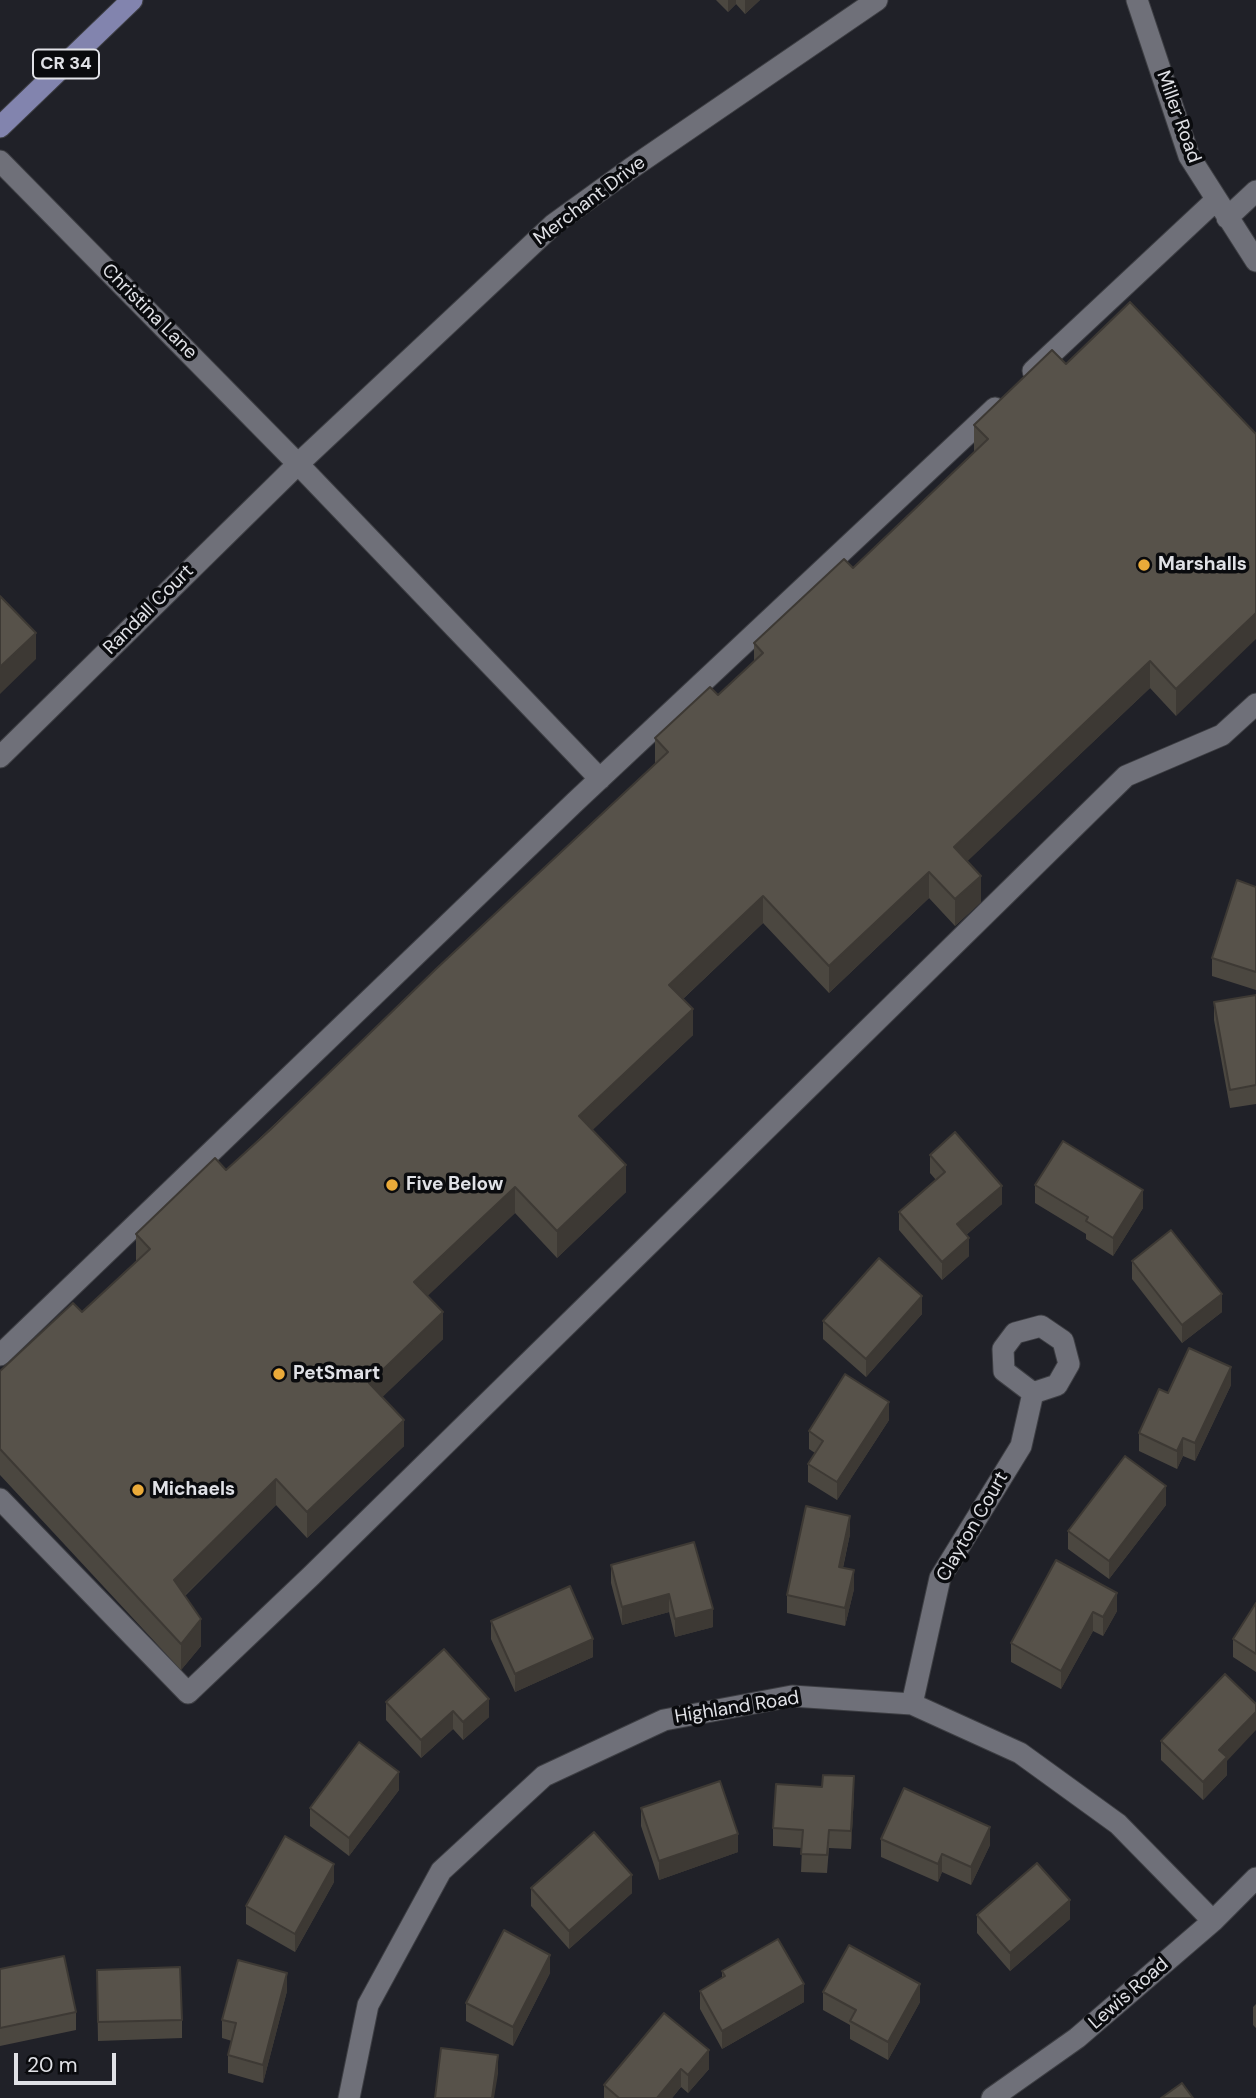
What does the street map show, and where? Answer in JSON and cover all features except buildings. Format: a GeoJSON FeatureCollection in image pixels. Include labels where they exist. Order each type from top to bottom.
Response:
{"type":"FeatureCollection","features":[{"type":"Feature","properties":{"kind":"main road","name":"CR 34"},"geometry":{"type":"LineString","coordinates":[[0,127],[132,0]]}},
{"type":"Feature","properties":{"kind":"street","name":"Merchant Drive"},"geometry":{"type":"LineString","coordinates":[[299,464],[554,224],[877,0]]}},
{"type":"Feature","properties":{"kind":"street","name":"Miller Road"},"geometry":{"type":"LineString","coordinates":[[1138,0],[1189,156],[1256,261]]}},
{"type":"Feature","properties":{"kind":"street","name":"Christina Lane"},"geometry":{"type":"LineString","coordinates":[[0,160],[299,464],[600,779]]}},
{"type":"Feature","properties":{"kind":"street"},"geometry":{"type":"LineString","coordinates":[[0,1354],[600,779],[1016,387],[1221,209],[1256,191]]}},
{"type":"Feature","properties":{"kind":"street","name":"Randall Court"},"geometry":{"type":"LineString","coordinates":[[0,757],[299,464]]}},
{"type":"Feature","properties":{"kind":"street"},"geometry":{"type":"LineString","coordinates":[[0,1499],[188,1693],[321,1566],[1126,776],[1222,735],[1256,704]]}},
{"type":"Feature","properties":{"kind":"street","name":"Clayton Court"},"geometry":{"type":"LineString","coordinates":[[912,1704],[940,1578],[1021,1446],[1033,1393]]}},
{"type":"Feature","properties":{"kind":"street","name":"Highland Road"},"geometry":{"type":"LineString","coordinates":[[349,2098],[368,2005],[441,1871],[544,1776],[664,1720],[792,1696],[912,1704],[1020,1753],[1118,1824],[1213,1921]]}},
{"type":"Feature","properties":{"kind":"street","name":"Lewis Road"},"geometry":{"type":"LineString","coordinates":[[992,2098],[1077,2038],[1213,1921],[1256,1878]]}},
{"type":"Feature","properties":{"kind":"place","name":"Marshalls"},"geometry":{"type":"Point","coordinates":[1144,565]}},
{"type":"Feature","properties":{"kind":"place","name":"Five Below"},"geometry":{"type":"Point","coordinates":[392,1185]}},
{"type":"Feature","properties":{"kind":"place","name":"PetSmart"},"geometry":{"type":"Point","coordinates":[279,1374]}},
{"type":"Feature","properties":{"kind":"place","name":"Michaels"},"geometry":{"type":"Point","coordinates":[138,1490]}}]}
